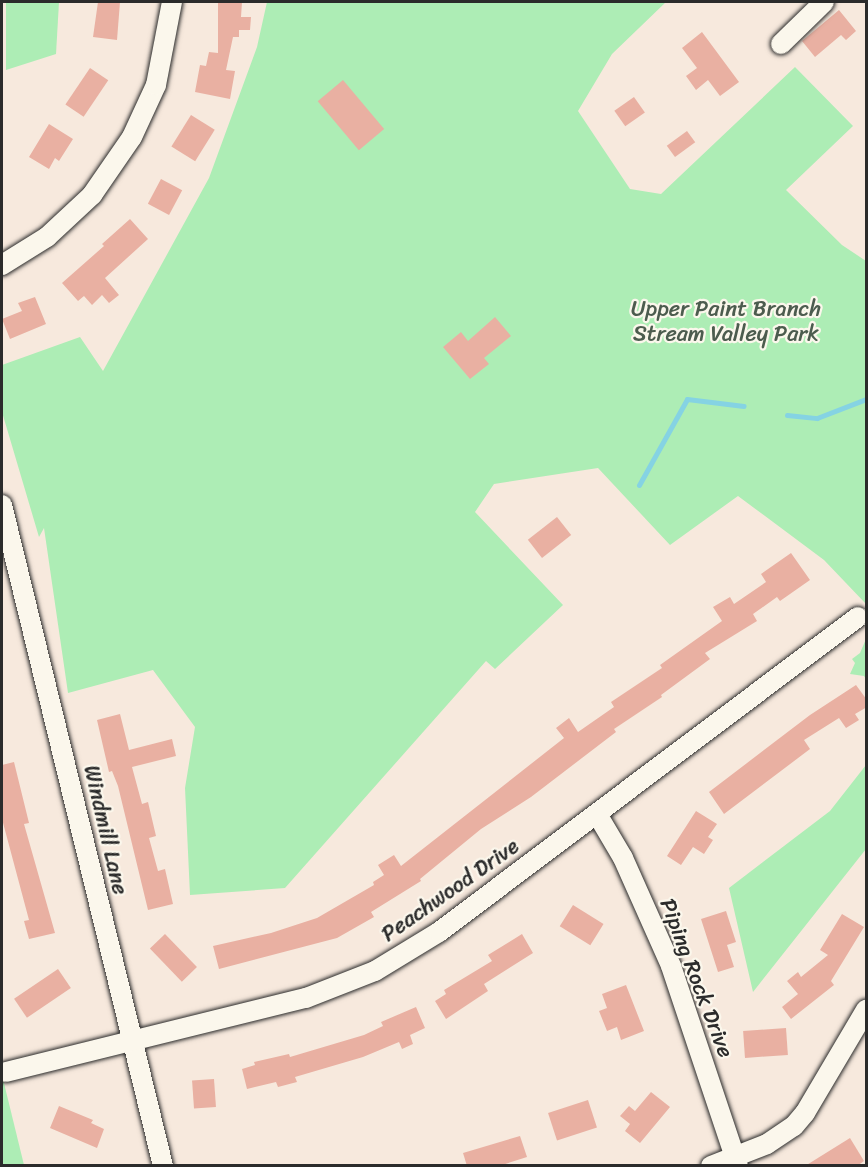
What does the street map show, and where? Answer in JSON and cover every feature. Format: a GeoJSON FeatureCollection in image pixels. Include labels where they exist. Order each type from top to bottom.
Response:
{"type":"FeatureCollection","features":[{"type":"Feature","properties":{"kind":"street"},"geometry":{"type":"LineString","coordinates":[[2,265],[47,237],[92,195],[132,137],[156,85],[172,2]]}},
{"type":"Feature","properties":{"kind":"street"},"geometry":{"type":"LineString","coordinates":[[781,44],[824,2]]}},
{"type":"Feature","properties":{"kind":"street","name":"Windmill Lane"},"geometry":{"type":"LineString","coordinates":[[2,505],[163,1166]]}},
{"type":"Feature","properties":{"kind":"street","name":"Peachwood Drive"},"geometry":{"type":"LineString","coordinates":[[6,1072],[306,998],[375,971],[439,932],[858,617]]}},
{"type":"Feature","properties":{"kind":"street","name":"Piping Rock Drive"},"geometry":{"type":"LineString","coordinates":[[597,814],[623,858],[671,966],[736,1161]]}},
{"type":"Feature","properties":{"kind":"street"},"geometry":{"type":"LineString","coordinates":[[711,1166],[736,1161],[794,1126],[805,1113],[867,1010]]}},
{"type":"Feature","properties":{"kind":"green space"},"geometry":{"type":"Polygon","coordinates":[[[6,2],[59,2],[56,54],[6,70],[6,2]]]}},
{"type":"Feature","properties":{"kind":"green space","name":"Upper Paint Branch Stream Valley Park"},"geometry":{"type":"Polygon","coordinates":[[[267,2],[666,2],[612,54],[578,111],[630,189],[661,194],[795,67],[853,126],[786,190],[842,245],[866,261],[866,604],[824,560],[738,496],[670,545],[598,468],[494,484],[475,512],[563,605],[495,669],[486,661],[285,888],[190,895],[185,788],[195,727],[153,670],[68,693],[44,528],[39,537],[2,412],[2,365],[80,337],[103,371],[209,178],[257,47],[267,2]]]}},
{"type":"Feature","properties":{"kind":"green space"},"geometry":{"type":"Polygon","coordinates":[[[866,639],[866,679],[864,676],[850,674],[855,663],[852,659],[860,653],[866,639]]]}},
{"type":"Feature","properties":{"kind":"green space"},"geometry":{"type":"Polygon","coordinates":[[[866,765],[866,849],[753,992],[729,888],[830,811],[866,765]]]}},
{"type":"Feature","properties":{"kind":"green space"},"geometry":{"type":"Polygon","coordinates":[[[2,1075],[24,1165],[2,1165],[2,1075]]]}},
{"type":"Feature","properties":{"kind":"building"},"geometry":{"type":"Polygon","coordinates":[[[98,2],[120,2],[117,40],[93,37],[98,2]]]}},
{"type":"Feature","properties":{"kind":"building"},"geometry":{"type":"Polygon","coordinates":[[[218,2],[242,2],[241,17],[251,17],[250,30],[239,30],[239,37],[233,37],[226,70],[235,71],[230,99],[195,92],[200,65],[206,66],[209,52],[218,53],[218,2]]]}},
{"type":"Feature","properties":{"kind":"building"},"geometry":{"type":"Polygon","coordinates":[[[839,10],[856,31],[846,40],[841,35],[815,57],[802,41],[839,10]]]}},
{"type":"Feature","properties":{"kind":"building"},"geometry":{"type":"Polygon","coordinates":[[[702,32],[739,82],[720,96],[708,80],[696,90],[686,76],[697,68],[682,48],[702,32]]]}},
{"type":"Feature","properties":{"kind":"building"},"geometry":{"type":"Polygon","coordinates":[[[90,68],[108,80],[84,117],[65,104],[90,68]]]}},
{"type":"Feature","properties":{"kind":"building"},"geometry":{"type":"Polygon","coordinates":[[[343,80],[384,129],[359,150],[318,101],[343,80]]]}},
{"type":"Feature","properties":{"kind":"building"},"geometry":{"type":"Polygon","coordinates":[[[634,97],[645,113],[625,126],[614,111],[634,97]]]}},
{"type":"Feature","properties":{"kind":"building"},"geometry":{"type":"Polygon","coordinates":[[[191,115],[215,130],[195,161],[171,146],[191,115]]]}},
{"type":"Feature","properties":{"kind":"building"},"geometry":{"type":"Polygon","coordinates":[[[49,124],[73,139],[59,161],[55,158],[49,169],[29,157],[49,124]]]}},
{"type":"Feature","properties":{"kind":"building"},"geometry":{"type":"Polygon","coordinates":[[[687,131],[695,142],[675,157],[667,146],[687,131]]]}},
{"type":"Feature","properties":{"kind":"building"},"geometry":{"type":"Polygon","coordinates":[[[161,179],[182,190],[169,215],[148,204],[161,179]]]}},
{"type":"Feature","properties":{"kind":"building"},"geometry":{"type":"Polygon","coordinates":[[[130,219],[148,239],[105,278],[119,295],[109,303],[102,295],[92,305],[84,296],[78,301],[62,283],[104,246],[102,244],[130,219]]]}},
{"type":"Feature","properties":{"kind":"building"},"geometry":{"type":"Polygon","coordinates":[[[35,297],[46,324],[10,339],[2,319],[22,311],[18,303],[35,297]]]}},
{"type":"Feature","properties":{"kind":"building"},"geometry":{"type":"Polygon","coordinates":[[[495,317],[511,336],[484,358],[489,364],[470,379],[443,347],[461,332],[468,341],[495,317]]]}},
{"type":"Feature","properties":{"kind":"building"},"geometry":{"type":"Polygon","coordinates":[[[557,517],[571,535],[542,558],[528,540],[557,517]]]}},
{"type":"Feature","properties":{"kind":"building"},"geometry":{"type":"Polygon","coordinates":[[[791,553],[810,580],[780,601],[777,597],[753,614],[757,621],[705,653],[710,659],[661,695],[662,697],[614,729],[616,732],[531,797],[481,829],[420,879],[421,881],[371,912],[374,917],[337,938],[219,969],[213,946],[271,933],[317,918],[374,885],[373,882],[384,875],[378,865],[394,855],[401,866],[564,738],[556,728],[569,718],[578,732],[614,707],[611,702],[662,668],[660,665],[722,621],[713,607],[730,597],[734,604],[766,582],[761,574],[791,553]]]}},
{"type":"Feature","properties":{"kind":"building"},"geometry":{"type":"Polygon","coordinates":[[[856,685],[867,700],[867,707],[855,714],[859,720],[846,728],[839,718],[804,740],[810,749],[724,814],[709,792],[810,715],[856,685]]]}},
{"type":"Feature","properties":{"kind":"building"},"geometry":{"type":"Polygon","coordinates":[[[120,714],[129,750],[172,739],[176,756],[132,767],[142,804],[148,802],[156,836],[149,838],[158,871],[165,869],[173,904],[148,910],[118,786],[112,771],[109,772],[97,720],[120,714]]]}},
{"type":"Feature","properties":{"kind":"building"},"geometry":{"type":"Polygon","coordinates":[[[14,762],[29,823],[24,824],[55,933],[29,939],[24,921],[29,920],[2,819],[2,765],[14,762]]]}},
{"type":"Feature","properties":{"kind":"building"},"geometry":{"type":"Polygon","coordinates":[[[696,811],[717,824],[708,837],[713,840],[704,854],[693,847],[681,865],[667,856],[696,811]]]}},
{"type":"Feature","properties":{"kind":"building"},"geometry":{"type":"Polygon","coordinates":[[[573,905],[604,924],[590,945],[560,926],[573,905]]]}},
{"type":"Feature","properties":{"kind":"building"},"geometry":{"type":"Polygon","coordinates":[[[726,911],[736,942],[727,945],[734,967],[718,972],[701,919],[726,911]]]}},
{"type":"Feature","properties":{"kind":"building"},"geometry":{"type":"Polygon","coordinates":[[[842,914],[864,927],[831,981],[834,985],[791,1019],[782,1007],[798,994],[787,981],[798,972],[801,977],[828,955],[820,950],[842,914]]]}},
{"type":"Feature","properties":{"kind":"building"},"geometry":{"type":"Polygon","coordinates":[[[165,934],[197,967],[182,982],[150,949],[165,934]]]}},
{"type":"Feature","properties":{"kind":"building"},"geometry":{"type":"Polygon","coordinates":[[[522,934],[533,953],[484,984],[488,991],[446,1019],[435,1001],[446,994],[444,990],[492,961],[488,955],[522,934]]]}},
{"type":"Feature","properties":{"kind":"building"},"geometry":{"type":"Polygon","coordinates":[[[58,969],[71,988],[27,1018],[14,999],[58,969]]]}},
{"type":"Feature","properties":{"kind":"building"},"geometry":{"type":"Polygon","coordinates":[[[626,985],[644,1031],[621,1040],[617,1027],[607,1031],[599,1011],[607,1008],[602,994],[626,985]]]}},
{"type":"Feature","properties":{"kind":"building"},"geometry":{"type":"Polygon","coordinates":[[[416,1007],[425,1028],[410,1035],[413,1044],[402,1049],[399,1042],[363,1057],[295,1077],[297,1082],[278,1087],[276,1082],[247,1089],[242,1069],[255,1065],[254,1062],[289,1054],[290,1057],[364,1035],[383,1026],[381,1022],[416,1007]]]}},
{"type":"Feature","properties":{"kind":"building"},"geometry":{"type":"Polygon","coordinates":[[[786,1028],[788,1055],[745,1058],[743,1031],[786,1028]]]}},
{"type":"Feature","properties":{"kind":"building"},"geometry":{"type":"Polygon","coordinates":[[[214,1079],[216,1107],[194,1108],[192,1081],[214,1079]]]}},
{"type":"Feature","properties":{"kind":"building"},"geometry":{"type":"Polygon","coordinates":[[[651,1092],[670,1107],[640,1143],[625,1131],[630,1124],[620,1116],[629,1106],[635,1111],[651,1092]]]}},
{"type":"Feature","properties":{"kind":"building"},"geometry":{"type":"Polygon","coordinates":[[[588,1100],[597,1128],[557,1141],[548,1113],[588,1100]]]}},
{"type":"Feature","properties":{"kind":"building"},"geometry":{"type":"Polygon","coordinates":[[[59,1106],[93,1120],[91,1123],[104,1129],[97,1148],[50,1128],[59,1106]]]}},
{"type":"Feature","properties":{"kind":"building"},"geometry":{"type":"Polygon","coordinates":[[[520,1136],[527,1157],[499,1166],[467,1166],[463,1153],[520,1136]]]}},
{"type":"Feature","properties":{"kind":"building"},"geometry":{"type":"Polygon","coordinates":[[[850,1138],[864,1161],[857,1166],[805,1166],[850,1138]]]}},
{"type":"Feature","properties":{"kind":"waterway"},"geometry":{"type":"LineString","coordinates":[[639,485],[687,399],[744,406]]}},
{"type":"Feature","properties":{"kind":"waterway"},"geometry":{"type":"LineString","coordinates":[[787,415],[817,418],[866,399]]}}]}
